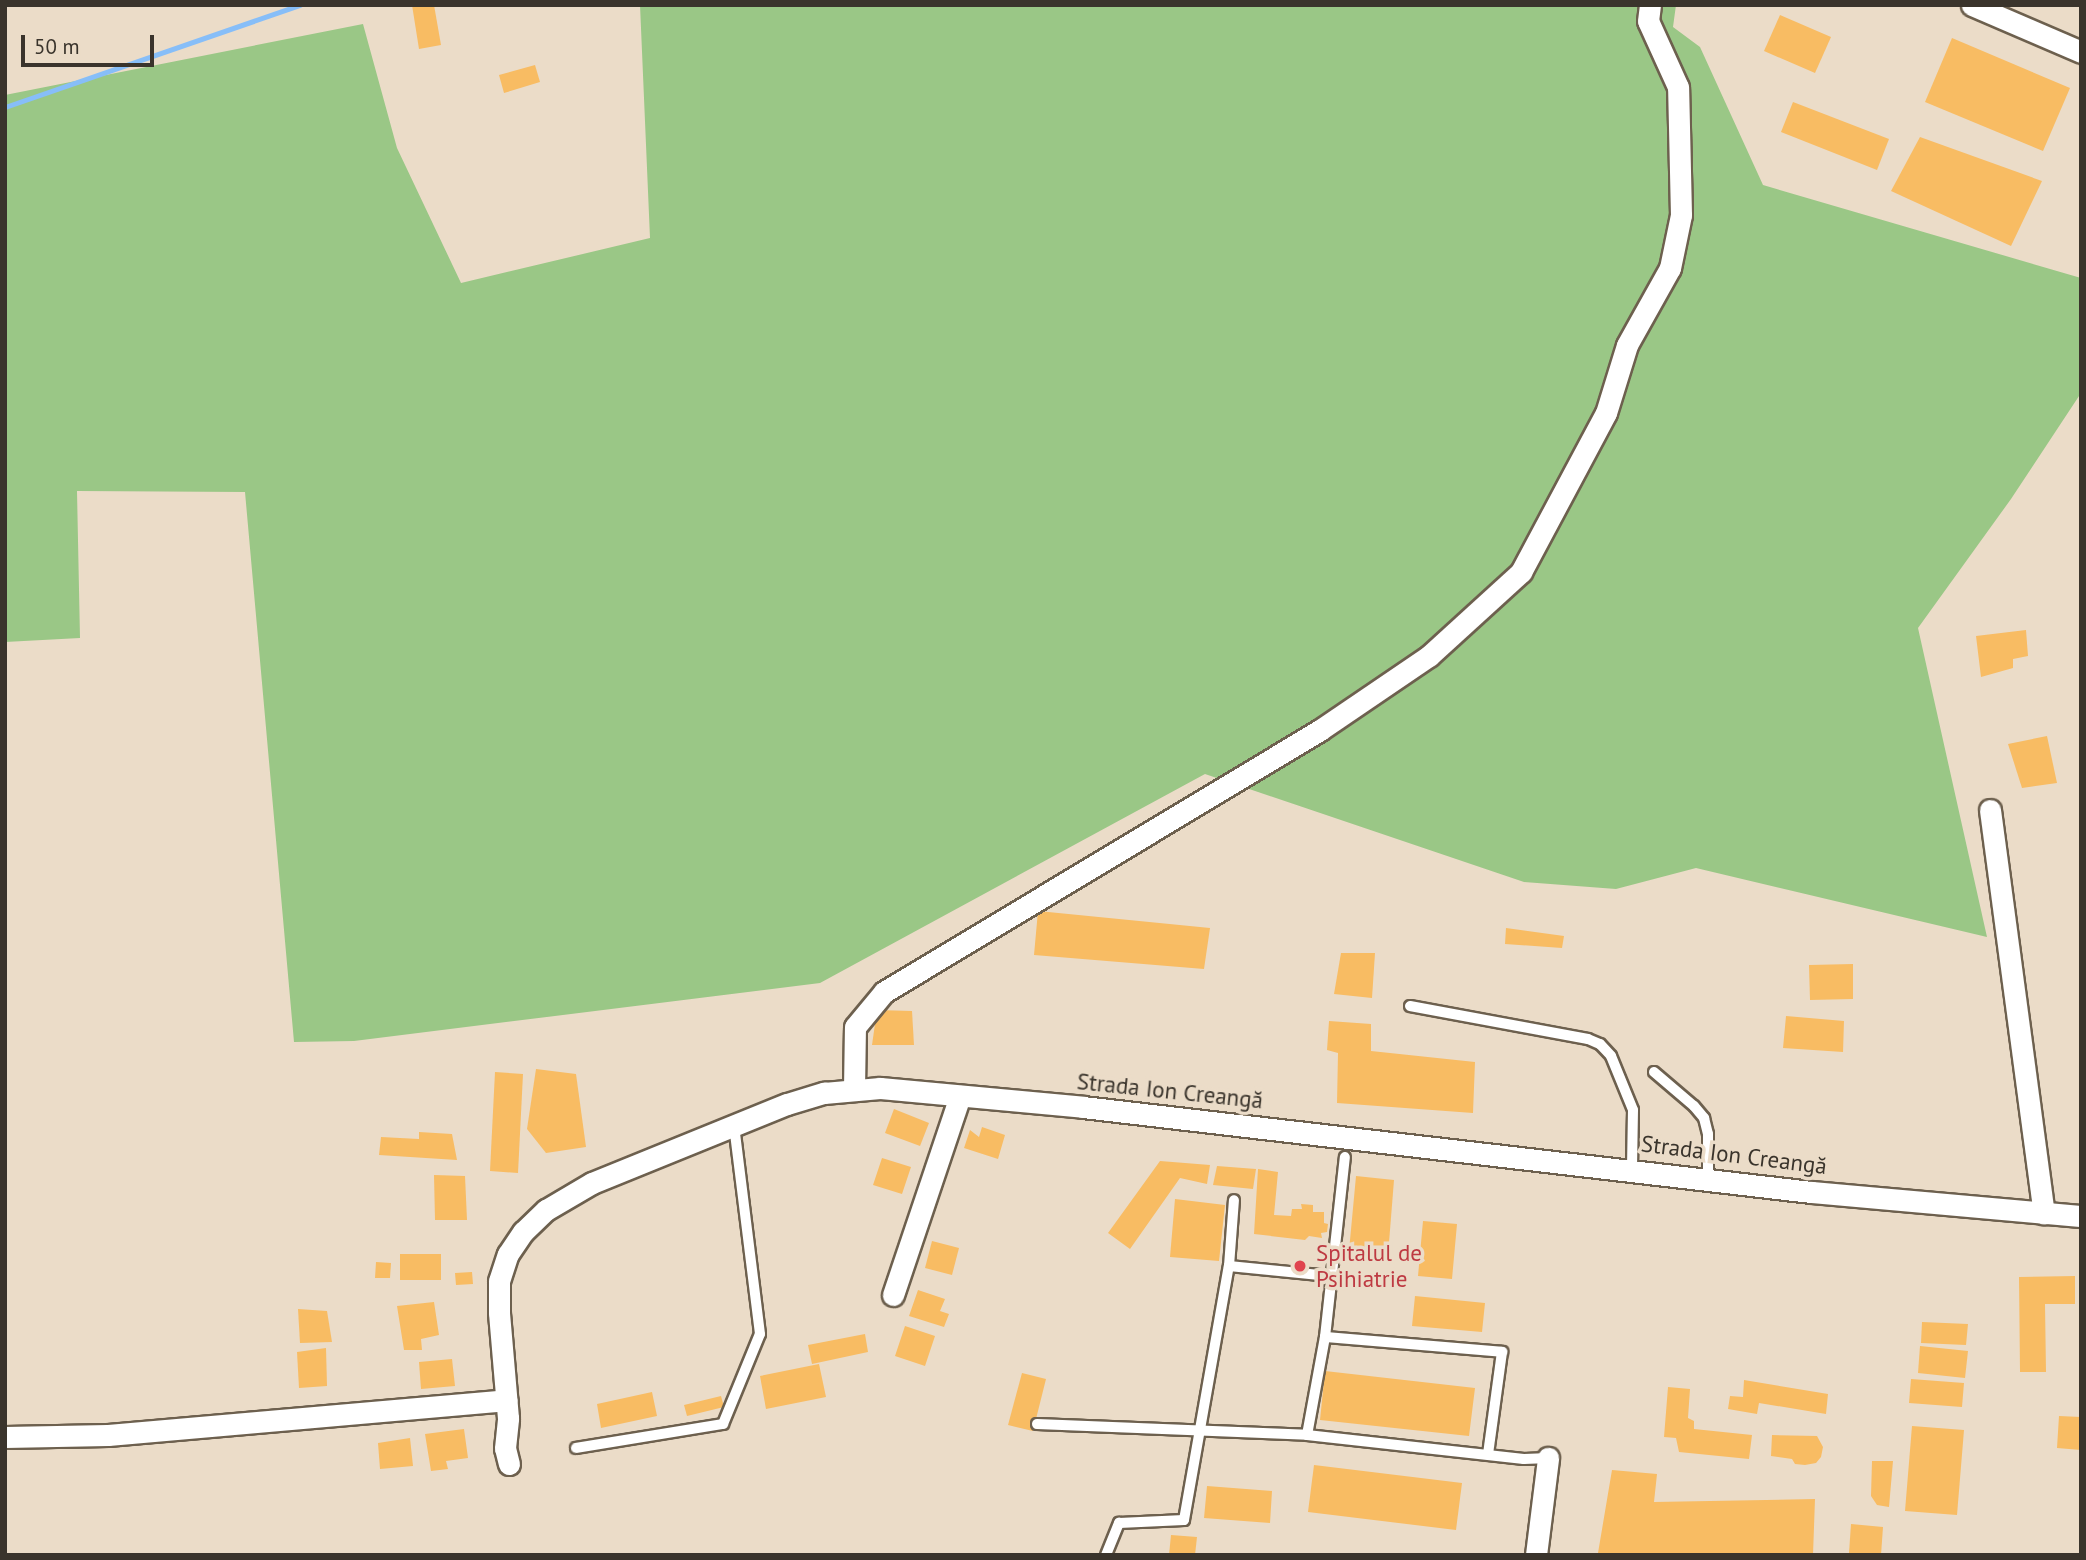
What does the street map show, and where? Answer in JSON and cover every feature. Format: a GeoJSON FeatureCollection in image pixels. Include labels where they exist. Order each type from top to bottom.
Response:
{"type":"FeatureCollection","features":[{"type":"Feature","properties":{"kind":"street"},"geometry":{"type":"LineString","coordinates":[[854,1089],[855,1027],[884,992],[1320,730],[1429,656],[1521,572],[1606,413],[1626,345],[1670,268],[1681,215],[1678,87],[1648,21],[1650,5]]}},
{"type":"Feature","properties":{"kind":"street"},"geometry":{"type":"LineString","coordinates":[[1972,5],[2081,52]]}},
{"type":"Feature","properties":{"kind":"street"},"geometry":{"type":"LineString","coordinates":[[1990,810],[2010,938],[2044,1213]]}},
{"type":"Feature","properties":{"kind":"street","name":"Strada Ion Creangă"},"geometry":{"type":"LineString","coordinates":[[509,1464],[505,1448],[506,1400],[499,1281],[508,1254],[523,1232],[546,1210],[592,1183],[787,1104],[854,1089],[960,1096],[1632,1169],[1708,1180],[2081,1216]]}},
{"type":"Feature","properties":{"kind":"street"},"geometry":{"type":"LineString","coordinates":[[893,1295],[960,1096]]}},
{"type":"Feature","properties":{"kind":"street"},"geometry":{"type":"LineString","coordinates":[[5,1437],[108,1435],[506,1400]]}},
{"type":"Feature","properties":{"kind":"street"},"geometry":{"type":"LineString","coordinates":[[1536,1555],[1548,1458]]}},
{"type":"Feature","properties":{"kind":"lane"},"geometry":{"type":"LineString","coordinates":[[1410,1006],[1588,1039],[1600,1045],[1611,1056],[1633,1110],[1632,1169]]}},
{"type":"Feature","properties":{"kind":"lane"},"geometry":{"type":"LineString","coordinates":[[1654,1072],[1704,1118],[1708,1180]]}},
{"type":"Feature","properties":{"kind":"lane"},"geometry":{"type":"LineString","coordinates":[[576,1448],[723,1424],[760,1334],[734,1125]]}},
{"type":"Feature","properties":{"kind":"lane"},"geometry":{"type":"LineString","coordinates":[[1307,1435],[1325,1337],[1345,1157]]}},
{"type":"Feature","properties":{"kind":"lane"},"geometry":{"type":"LineString","coordinates":[[1106,1555],[1119,1523],[1184,1520],[1228,1266],[1234,1200]]}},
{"type":"Feature","properties":{"kind":"lane"},"geometry":{"type":"LineString","coordinates":[[1228,1266],[1330,1276]]}},
{"type":"Feature","properties":{"kind":"lane"},"geometry":{"type":"LineString","coordinates":[[1325,1337],[1502,1352],[1488,1454]]}},
{"type":"Feature","properties":{"kind":"lane"},"geometry":{"type":"LineString","coordinates":[[1037,1424],[1307,1435],[1548,1458]]}},
{"type":"Feature","properties":{"kind":"green space"},"geometry":{"type":"Polygon","coordinates":[[[640,5],[1676,5],[1673,27],[1700,47],[1763,185],[2081,278],[2081,393],[2011,499],[1918,628],[1987,937],[1696,868],[1616,889],[1524,882],[1205,774],[820,983],[354,1041],[294,1042],[245,492],[77,491],[80,638],[5,642],[5,95],[363,24],[397,148],[461,283],[650,238],[640,5]]]}},
{"type":"Feature","properties":{"kind":"building"},"geometry":{"type":"Polygon","coordinates":[[[412,5],[434,5],[441,45],[419,49],[412,5]]]}},
{"type":"Feature","properties":{"kind":"building"},"geometry":{"type":"Polygon","coordinates":[[[1780,15],[1831,37],[1815,73],[1764,51],[1780,15]]]}},
{"type":"Feature","properties":{"kind":"building"},"geometry":{"type":"Polygon","coordinates":[[[1952,38],[2070,88],[2043,151],[1925,102],[1952,38]]]}},
{"type":"Feature","properties":{"kind":"building"},"geometry":{"type":"Polygon","coordinates":[[[535,65],[540,82],[504,93],[499,75],[535,65]]]}},
{"type":"Feature","properties":{"kind":"building"},"geometry":{"type":"Polygon","coordinates":[[[1793,102],[1889,139],[1877,170],[1781,132],[1793,102]]]}},
{"type":"Feature","properties":{"kind":"building"},"geometry":{"type":"Polygon","coordinates":[[[1920,137],[2042,181],[2011,246],[1891,191],[1920,137]]]}},
{"type":"Feature","properties":{"kind":"building"},"geometry":{"type":"Polygon","coordinates":[[[2026,630],[2028,656],[2013,659],[2013,668],[1981,677],[1976,636],[2026,630]]]}},
{"type":"Feature","properties":{"kind":"building"},"geometry":{"type":"Polygon","coordinates":[[[2047,736],[2057,783],[2022,788],[2008,744],[2047,736]]]}},
{"type":"Feature","properties":{"kind":"building"},"geometry":{"type":"Polygon","coordinates":[[[1038,911],[1210,928],[1204,969],[1034,955],[1038,911]]]}},
{"type":"Feature","properties":{"kind":"building"},"geometry":{"type":"Polygon","coordinates":[[[1506,928],[1564,936],[1562,948],[1505,944],[1506,928]]]}},
{"type":"Feature","properties":{"kind":"building"},"geometry":{"type":"Polygon","coordinates":[[[1341,953],[1375,953],[1372,998],[1334,994],[1341,953]]]}},
{"type":"Feature","properties":{"kind":"building"},"geometry":{"type":"Polygon","coordinates":[[[1853,964],[1853,999],[1810,1000],[1809,965],[1853,964]]]}},
{"type":"Feature","properties":{"kind":"building"},"geometry":{"type":"Polygon","coordinates":[[[877,1010],[912,1011],[914,1045],[872,1045],[877,1010]]]}},
{"type":"Feature","properties":{"kind":"building"},"geometry":{"type":"Polygon","coordinates":[[[1786,1016],[1844,1021],[1843,1052],[1783,1048],[1786,1016]]]}},
{"type":"Feature","properties":{"kind":"building"},"geometry":{"type":"Polygon","coordinates":[[[1329,1021],[1371,1024],[1371,1051],[1475,1062],[1473,1113],[1337,1103],[1338,1053],[1327,1050],[1329,1021]]]}},
{"type":"Feature","properties":{"kind":"building"},"geometry":{"type":"Polygon","coordinates":[[[536,1069],[576,1074],[586,1147],[546,1153],[527,1129],[536,1069]]]}},
{"type":"Feature","properties":{"kind":"building"},"geometry":{"type":"Polygon","coordinates":[[[495,1072],[523,1074],[518,1173],[490,1171],[495,1072]]]}},
{"type":"Feature","properties":{"kind":"building"},"geometry":{"type":"Polygon","coordinates":[[[894,1109],[929,1123],[920,1146],[885,1133],[894,1109]]]}},
{"type":"Feature","properties":{"kind":"building"},"geometry":{"type":"Polygon","coordinates":[[[982,1127],[1005,1135],[998,1159],[964,1148],[970,1130],[979,1137],[982,1127]]]}},
{"type":"Feature","properties":{"kind":"building"},"geometry":{"type":"Polygon","coordinates":[[[419,1132],[452,1134],[457,1160],[379,1155],[381,1137],[419,1139],[419,1132]]]}},
{"type":"Feature","properties":{"kind":"building"},"geometry":{"type":"Polygon","coordinates":[[[882,1158],[911,1167],[902,1194],[873,1185],[882,1158]]]}},
{"type":"Feature","properties":{"kind":"building"},"geometry":{"type":"Polygon","coordinates":[[[1160,1161],[1210,1165],[1207,1184],[1180,1178],[1130,1249],[1108,1233],[1160,1161]]]}},
{"type":"Feature","properties":{"kind":"building"},"geometry":{"type":"Polygon","coordinates":[[[1217,1166],[1256,1169],[1253,1189],[1213,1185],[1217,1166]]]}},
{"type":"Feature","properties":{"kind":"building"},"geometry":{"type":"Polygon","coordinates":[[[1258,1169],[1278,1172],[1274,1215],[1291,1216],[1292,1209],[1302,1209],[1301,1204],[1313,1205],[1313,1212],[1324,1212],[1324,1223],[1328,1224],[1327,1232],[1321,1233],[1322,1238],[1309,1236],[1305,1240],[1254,1234],[1258,1169]]]}},
{"type":"Feature","properties":{"kind":"building"},"geometry":{"type":"Polygon","coordinates":[[[434,1175],[465,1176],[467,1220],[435,1220],[434,1175]]]}},
{"type":"Feature","properties":{"kind":"building"},"geometry":{"type":"Polygon","coordinates":[[[1356,1176],[1394,1180],[1388,1255],[1349,1251],[1356,1176]]]}},
{"type":"Feature","properties":{"kind":"building"},"geometry":{"type":"Polygon","coordinates":[[[1175,1199],[1225,1205],[1219,1261],[1170,1257],[1175,1199]]]}},
{"type":"Feature","properties":{"kind":"building"},"geometry":{"type":"Polygon","coordinates":[[[1423,1221],[1457,1224],[1452,1279],[1418,1276],[1423,1221]]]}},
{"type":"Feature","properties":{"kind":"building"},"geometry":{"type":"Polygon","coordinates":[[[932,1241],[959,1248],[952,1275],[925,1268],[932,1241]]]}},
{"type":"Feature","properties":{"kind":"building"},"geometry":{"type":"Polygon","coordinates":[[[400,1254],[441,1254],[441,1280],[400,1280],[400,1254]]]}},
{"type":"Feature","properties":{"kind":"building"},"geometry":{"type":"Polygon","coordinates":[[[376,1262],[391,1263],[390,1278],[375,1278],[376,1262]]]}},
{"type":"Feature","properties":{"kind":"building"},"geometry":{"type":"Polygon","coordinates":[[[472,1272],[473,1284],[456,1285],[455,1273],[472,1272]]]}},
{"type":"Feature","properties":{"kind":"building"},"geometry":{"type":"Polygon","coordinates":[[[2075,1276],[2075,1304],[2045,1304],[2046,1372],[2020,1372],[2019,1277],[2075,1276]]]}},
{"type":"Feature","properties":{"kind":"building"},"geometry":{"type":"Polygon","coordinates":[[[918,1290],[945,1299],[940,1311],[949,1314],[944,1327],[909,1316],[918,1290]]]}},
{"type":"Feature","properties":{"kind":"building"},"geometry":{"type":"Polygon","coordinates":[[[1415,1296],[1485,1303],[1482,1332],[1412,1326],[1415,1296]]]}},
{"type":"Feature","properties":{"kind":"building"},"geometry":{"type":"Polygon","coordinates":[[[434,1302],[439,1335],[421,1339],[422,1350],[404,1350],[397,1306],[434,1302]]]}},
{"type":"Feature","properties":{"kind":"building"},"geometry":{"type":"Polygon","coordinates":[[[298,1309],[327,1311],[332,1342],[300,1343],[298,1309]]]}},
{"type":"Feature","properties":{"kind":"building"},"geometry":{"type":"Polygon","coordinates":[[[1922,1322],[1968,1324],[1966,1345],[1921,1343],[1922,1322]]]}},
{"type":"Feature","properties":{"kind":"building"},"geometry":{"type":"Polygon","coordinates":[[[905,1326],[935,1336],[925,1366],[895,1356],[905,1326]]]}},
{"type":"Feature","properties":{"kind":"building"},"geometry":{"type":"Polygon","coordinates":[[[865,1334],[868,1352],[812,1364],[808,1345],[865,1334]]]}},
{"type":"Feature","properties":{"kind":"building"},"geometry":{"type":"Polygon","coordinates":[[[1920,1346],[1968,1351],[1965,1378],[1918,1373],[1920,1346]]]}},
{"type":"Feature","properties":{"kind":"building"},"geometry":{"type":"Polygon","coordinates":[[[326,1348],[327,1386],[299,1388],[297,1352],[326,1348]]]}},
{"type":"Feature","properties":{"kind":"building"},"geometry":{"type":"Polygon","coordinates":[[[452,1359],[455,1386],[421,1389],[419,1362],[452,1359]]]}},
{"type":"Feature","properties":{"kind":"building"},"geometry":{"type":"Polygon","coordinates":[[[819,1364],[826,1397],[766,1409],[760,1376],[819,1364]]]}},
{"type":"Feature","properties":{"kind":"building"},"geometry":{"type":"Polygon","coordinates":[[[1325,1371],[1475,1388],[1469,1436],[1320,1420],[1325,1371]]]}},
{"type":"Feature","properties":{"kind":"building"},"geometry":{"type":"Polygon","coordinates":[[[1022,1373],[1046,1379],[1033,1431],[1008,1425],[1022,1373]]]}},
{"type":"Feature","properties":{"kind":"building"},"geometry":{"type":"Polygon","coordinates":[[[1911,1379],[1964,1383],[1962,1407],[1909,1403],[1911,1379]]]}},
{"type":"Feature","properties":{"kind":"building"},"geometry":{"type":"Polygon","coordinates":[[[1744,1380],[1828,1394],[1826,1414],[1759,1403],[1757,1414],[1728,1409],[1730,1396],[1743,1397],[1744,1380]]]}},
{"type":"Feature","properties":{"kind":"building"},"geometry":{"type":"Polygon","coordinates":[[[1668,1387],[1690,1389],[1688,1418],[1694,1421],[1694,1429],[1752,1435],[1749,1459],[1679,1452],[1676,1438],[1664,1437],[1668,1387]]]}},
{"type":"Feature","properties":{"kind":"building"},"geometry":{"type":"Polygon","coordinates":[[[652,1392],[657,1416],[601,1428],[597,1404],[652,1392]]]}},
{"type":"Feature","properties":{"kind":"building"},"geometry":{"type":"Polygon","coordinates":[[[721,1396],[724,1407],[687,1416],[684,1405],[721,1396]]]}},
{"type":"Feature","properties":{"kind":"building"},"geometry":{"type":"Polygon","coordinates":[[[2059,1416],[2081,1417],[2081,1450],[2057,1448],[2059,1416]]]}},
{"type":"Feature","properties":{"kind":"building"},"geometry":{"type":"Polygon","coordinates":[[[1912,1426],[1964,1430],[1957,1515],[1905,1511],[1912,1426]]]}},
{"type":"Feature","properties":{"kind":"building"},"geometry":{"type":"Polygon","coordinates":[[[464,1429],[468,1458],[446,1461],[448,1469],[431,1471],[425,1434],[464,1429]]]}},
{"type":"Feature","properties":{"kind":"building"},"geometry":{"type":"Polygon","coordinates":[[[1772,1435],[1817,1436],[1823,1447],[1821,1457],[1816,1463],[1805,1465],[1795,1464],[1792,1459],[1771,1456],[1772,1435]]]}},
{"type":"Feature","properties":{"kind":"building"},"geometry":{"type":"Polygon","coordinates":[[[410,1438],[413,1466],[380,1469],[378,1443],[410,1438]]]}},
{"type":"Feature","properties":{"kind":"building"},"geometry":{"type":"Polygon","coordinates":[[[1872,1461],[1893,1461],[1889,1507],[1877,1505],[1871,1496],[1872,1461]]]}},
{"type":"Feature","properties":{"kind":"building"},"geometry":{"type":"Polygon","coordinates":[[[1314,1465],[1462,1483],[1456,1530],[1308,1512],[1314,1465]]]}},
{"type":"Feature","properties":{"kind":"building"},"geometry":{"type":"Polygon","coordinates":[[[1612,1470],[1657,1474],[1654,1502],[1815,1499],[1813,1555],[1598,1553],[1612,1470]]]}},
{"type":"Feature","properties":{"kind":"building"},"geometry":{"type":"Polygon","coordinates":[[[1207,1486],[1272,1491],[1270,1523],[1204,1518],[1207,1486]]]}},
{"type":"Feature","properties":{"kind":"building"},"geometry":{"type":"Polygon","coordinates":[[[1851,1524],[1883,1527],[1881,1555],[1849,1553],[1851,1524]]]}},
{"type":"Feature","properties":{"kind":"building"},"geometry":{"type":"Polygon","coordinates":[[[1171,1535],[1197,1537],[1195,1555],[1169,1555],[1171,1535]]]}},
{"type":"Feature","properties":{"kind":"waterway"},"geometry":{"type":"LineString","coordinates":[[5,107],[300,5]]}},
{"type":"Feature","properties":{"kind":"place","name":"Spitalul de Psihiatrie"},"geometry":{"type":"Point","coordinates":[1300,1266]}}]}
